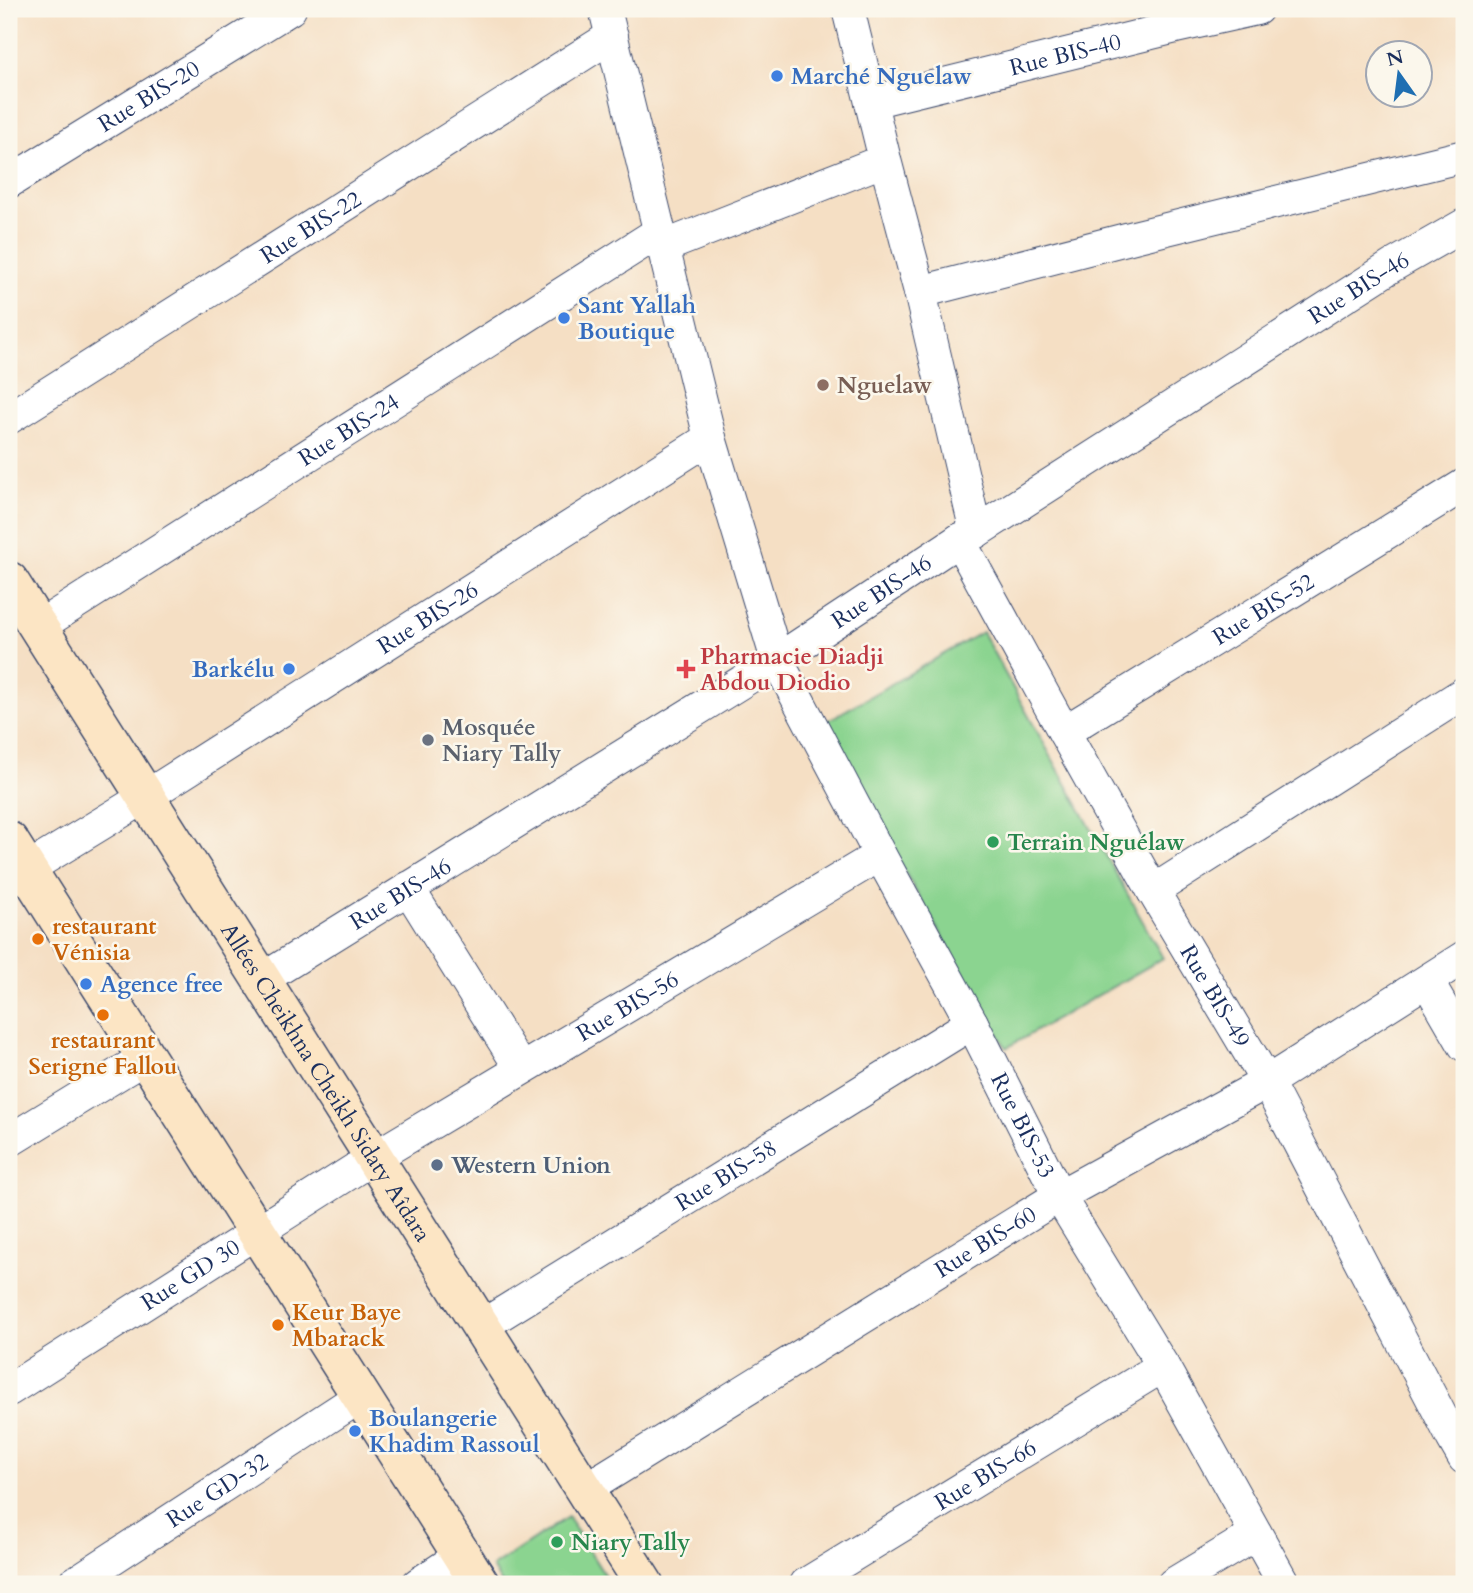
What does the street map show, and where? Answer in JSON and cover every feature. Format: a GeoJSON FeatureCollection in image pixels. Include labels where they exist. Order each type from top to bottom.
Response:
{"type":"FeatureCollection","features":[{"type":"Feature","properties":{"kind":"main road","name":"Allées Cheikhna Cheikh Sidaty Aîdara"},"geometry":{"type":"LineString","coordinates":[[9,581],[38,627],[134,803],[261,980],[365,1163],[480,1327],[644,1584]]}},
{"type":"Feature","properties":{"kind":"main road"},"geometry":{"type":"LineString","coordinates":[[22,862],[146,1057],[264,1228],[361,1396],[471,1570]]}},
{"type":"Feature","properties":{"kind":"street","name":"Rue BIS-20"},"geometry":{"type":"LineString","coordinates":[[9,182],[290,9]]}},
{"type":"Feature","properties":{"kind":"street","name":"Rue BIS-49"},"geometry":{"type":"LineString","coordinates":[[848,9],[920,292],[968,536],[1064,732],[1153,891],[1267,1082],[1464,1458]]}},
{"type":"Feature","properties":{"kind":"street","name":"Rue BIS-40"},"geometry":{"type":"LineString","coordinates":[[871,102],[1257,9]]}},
{"type":"Feature","properties":{"kind":"street","name":"Rue BIS-53"},"geometry":{"type":"LineString","coordinates":[[608,23],[710,438],[777,660],[972,1023],[1059,1196],[1163,1366],[1284,1584]]}},
{"type":"Feature","properties":{"kind":"street","name":"Rue BIS-22"},"geometry":{"type":"LineString","coordinates":[[9,418],[608,23]]}},
{"type":"Feature","properties":{"kind":"street"},"geometry":{"type":"LineString","coordinates":[[920,292],[1464,156]]}},
{"type":"Feature","properties":{"kind":"street","name":"Rue BIS-24"},"geometry":{"type":"LineString","coordinates":[[38,627],[661,240],[886,160]]}},
{"type":"Feature","properties":{"kind":"street","name":"Rue BIS-46"},"geometry":{"type":"LineString","coordinates":[[261,980],[777,660],[1392,266],[1464,225]]}},
{"type":"Feature","properties":{"kind":"street","name":"Rue BIS-26"},"geometry":{"type":"LineString","coordinates":[[22,862],[134,803],[710,438]]}},
{"type":"Feature","properties":{"kind":"street","name":"Rue BIS-52"},"geometry":{"type":"LineString","coordinates":[[1064,732],[1464,485]]}},
{"type":"Feature","properties":{"kind":"street"},"geometry":{"type":"LineString","coordinates":[[1153,891],[1464,693]]}},
{"type":"Feature","properties":{"kind":"street","name":"Rue BIS-56"},"geometry":{"type":"LineString","coordinates":[[365,1163],[880,855]]}},
{"type":"Feature","properties":{"kind":"street"},"geometry":{"type":"LineString","coordinates":[[408,888],[521,1069]]}},
{"type":"Feature","properties":{"kind":"street","name":"Rue BIS-60"},"geometry":{"type":"LineString","coordinates":[[584,1490],[1059,1196],[1267,1082],[1464,957]]}},
{"type":"Feature","properties":{"kind":"street"},"geometry":{"type":"LineString","coordinates":[[1427,981],[1464,1045]]}},
{"type":"Feature","properties":{"kind":"street","name":"Rue BIS-58"},"geometry":{"type":"LineString","coordinates":[[480,1327],[972,1023]]}},
{"type":"Feature","properties":{"kind":"street"},"geometry":{"type":"LineString","coordinates":[[9,1141],[146,1057]]}},
{"type":"Feature","properties":{"kind":"street","name":"Rue GD 30"},"geometry":{"type":"LineString","coordinates":[[9,1390],[365,1163]]}},
{"type":"Feature","properties":{"kind":"street","name":"Rue BIS-66"},"geometry":{"type":"LineString","coordinates":[[806,1584],[1163,1366]]}},
{"type":"Feature","properties":{"kind":"street","name":"Rue GD-32"},"geometry":{"type":"LineString","coordinates":[[72,1584],[361,1396]]}},
{"type":"Feature","properties":{"kind":"street"},"geometry":{"type":"LineString","coordinates":[[1173,1584],[1256,1534]]}},
{"type":"Feature","properties":{"kind":"street"},"geometry":{"type":"LineString","coordinates":[[418,1584],[471,1570]]}},
{"type":"Feature","properties":{"kind":"green space","name":"Terrain Nguélaw"},"geometry":{"type":"Polygon","coordinates":[[[982,632],[1163,958],[1006,1048],[820,725],[982,632]]]}},
{"type":"Feature","properties":{"kind":"green space","name":"Niary Tally"},"geometry":{"type":"Polygon","coordinates":[[[568,1517],[610,1584],[502,1584],[492,1567],[568,1517]]]}},
{"type":"Feature","properties":{"kind":"place","name":"Marché Nguelaw"},"geometry":{"type":"Point","coordinates":[777,76]}},
{"type":"Feature","properties":{"kind":"place","name":"Sant Yallah Boutique"},"geometry":{"type":"Point","coordinates":[564,318]}},
{"type":"Feature","properties":{"kind":"place","name":"Nguelaw"},"geometry":{"type":"Point","coordinates":[823,385]}},
{"type":"Feature","properties":{"kind":"place","name":"Barkélu"},"geometry":{"type":"Point","coordinates":[289,669]}},
{"type":"Feature","properties":{"kind":"place","name":"Pharmacie Diadji Abdou Diodio"},"geometry":{"type":"Point","coordinates":[686,669]}},
{"type":"Feature","properties":{"kind":"place","name":"Mosquée Niary Tally"},"geometry":{"type":"Point","coordinates":[428,740]}},
{"type":"Feature","properties":{"kind":"place","name":"Terrain Nguélaw"},"geometry":{"type":"Point","coordinates":[993,842]}},
{"type":"Feature","properties":{"kind":"place","name":"restaurant Vénisia"},"geometry":{"type":"Point","coordinates":[38,939]}},
{"type":"Feature","properties":{"kind":"place","name":"Agence free"},"geometry":{"type":"Point","coordinates":[86,984]}},
{"type":"Feature","properties":{"kind":"place","name":"restaurant Serigne Fallou"},"geometry":{"type":"Point","coordinates":[103,1015]}},
{"type":"Feature","properties":{"kind":"place","name":"Western Union"},"geometry":{"type":"Point","coordinates":[437,1165]}},
{"type":"Feature","properties":{"kind":"place","name":"Keur Baye Mbarack"},"geometry":{"type":"Point","coordinates":[278,1325]}},
{"type":"Feature","properties":{"kind":"place","name":"Boulangerie Khadim Rassoul"},"geometry":{"type":"Point","coordinates":[355,1431]}},
{"type":"Feature","properties":{"kind":"place","name":"Niary Tally"},"geometry":{"type":"Point","coordinates":[557,1542]}}]}
